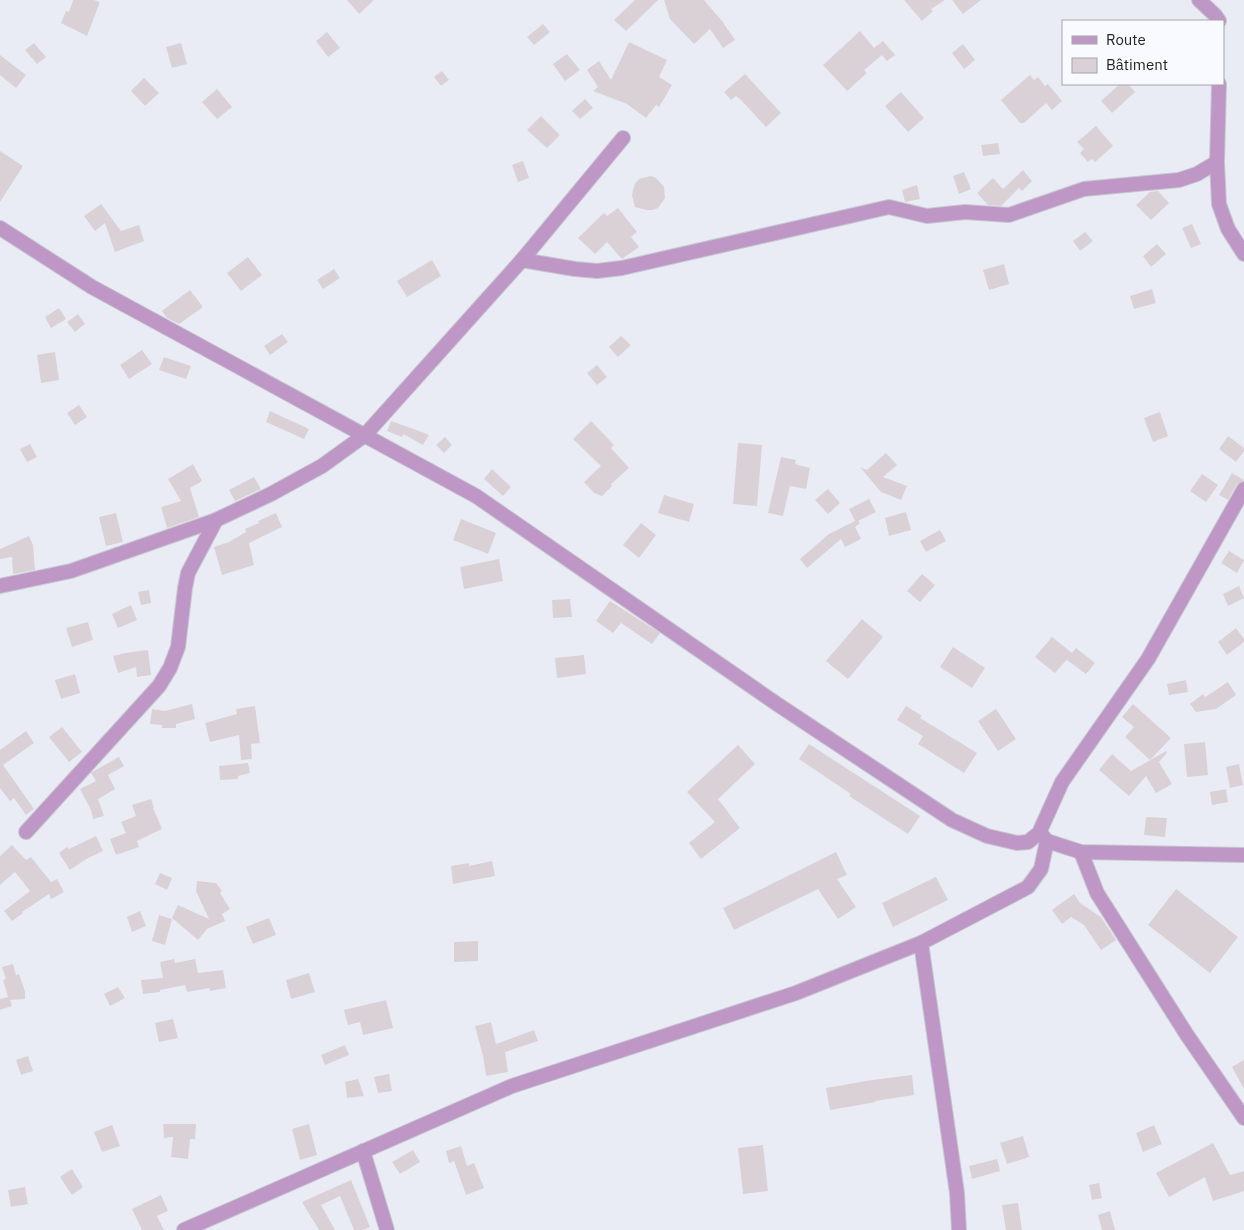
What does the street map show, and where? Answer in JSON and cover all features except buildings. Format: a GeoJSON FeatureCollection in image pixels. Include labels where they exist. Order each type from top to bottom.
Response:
{"type":"FeatureCollection","features":[{"type":"Feature","properties":{"kind":"street"},"geometry":{"type":"LineString","coordinates":[[1198,0],[1218,20]]}},
{"type":"Feature","properties":{"kind":"street"},"geometry":{"type":"LineString","coordinates":[[1219,85],[1217,162],[1219,204],[1228,229],[1244,254]]}},
{"type":"Feature","properties":{"kind":"street"},"geometry":{"type":"LineString","coordinates":[[0,586],[71,571],[216,520],[271,494],[322,466],[365,435],[522,260],[623,138]]}},
{"type":"Feature","properties":{"kind":"street"},"geometry":{"type":"LineString","coordinates":[[522,260],[597,271],[622,268],[889,206],[927,216],[965,212],[1009,216],[1084,189],[1179,180],[1197,174],[1217,162]]}},
{"type":"Feature","properties":{"kind":"street"},"geometry":{"type":"LineString","coordinates":[[0,228],[92,287],[476,496],[777,704],[952,820],[987,836],[1016,843],[1028,842],[1043,837],[1081,852],[1244,855]]}},
{"type":"Feature","properties":{"kind":"street"},"geometry":{"type":"LineString","coordinates":[[184,1230],[512,1086],[796,993],[921,943],[1028,886],[1041,869],[1043,837],[1062,782],[1148,659],[1244,489]]}},
{"type":"Feature","properties":{"kind":"street"},"geometry":{"type":"LineString","coordinates":[[26,832],[159,686],[170,668],[178,648],[184,588],[188,573],[216,520]]}},
{"type":"Feature","properties":{"kind":"street"},"geometry":{"type":"LineString","coordinates":[[1081,852],[1097,893],[1187,1035],[1244,1118]]}},
{"type":"Feature","properties":{"kind":"street"},"geometry":{"type":"LineString","coordinates":[[921,943],[957,1193],[958,1230]]}},
{"type":"Feature","properties":{"kind":"street"},"geometry":{"type":"LineString","coordinates":[[363,1151],[387,1230]]}}]}
